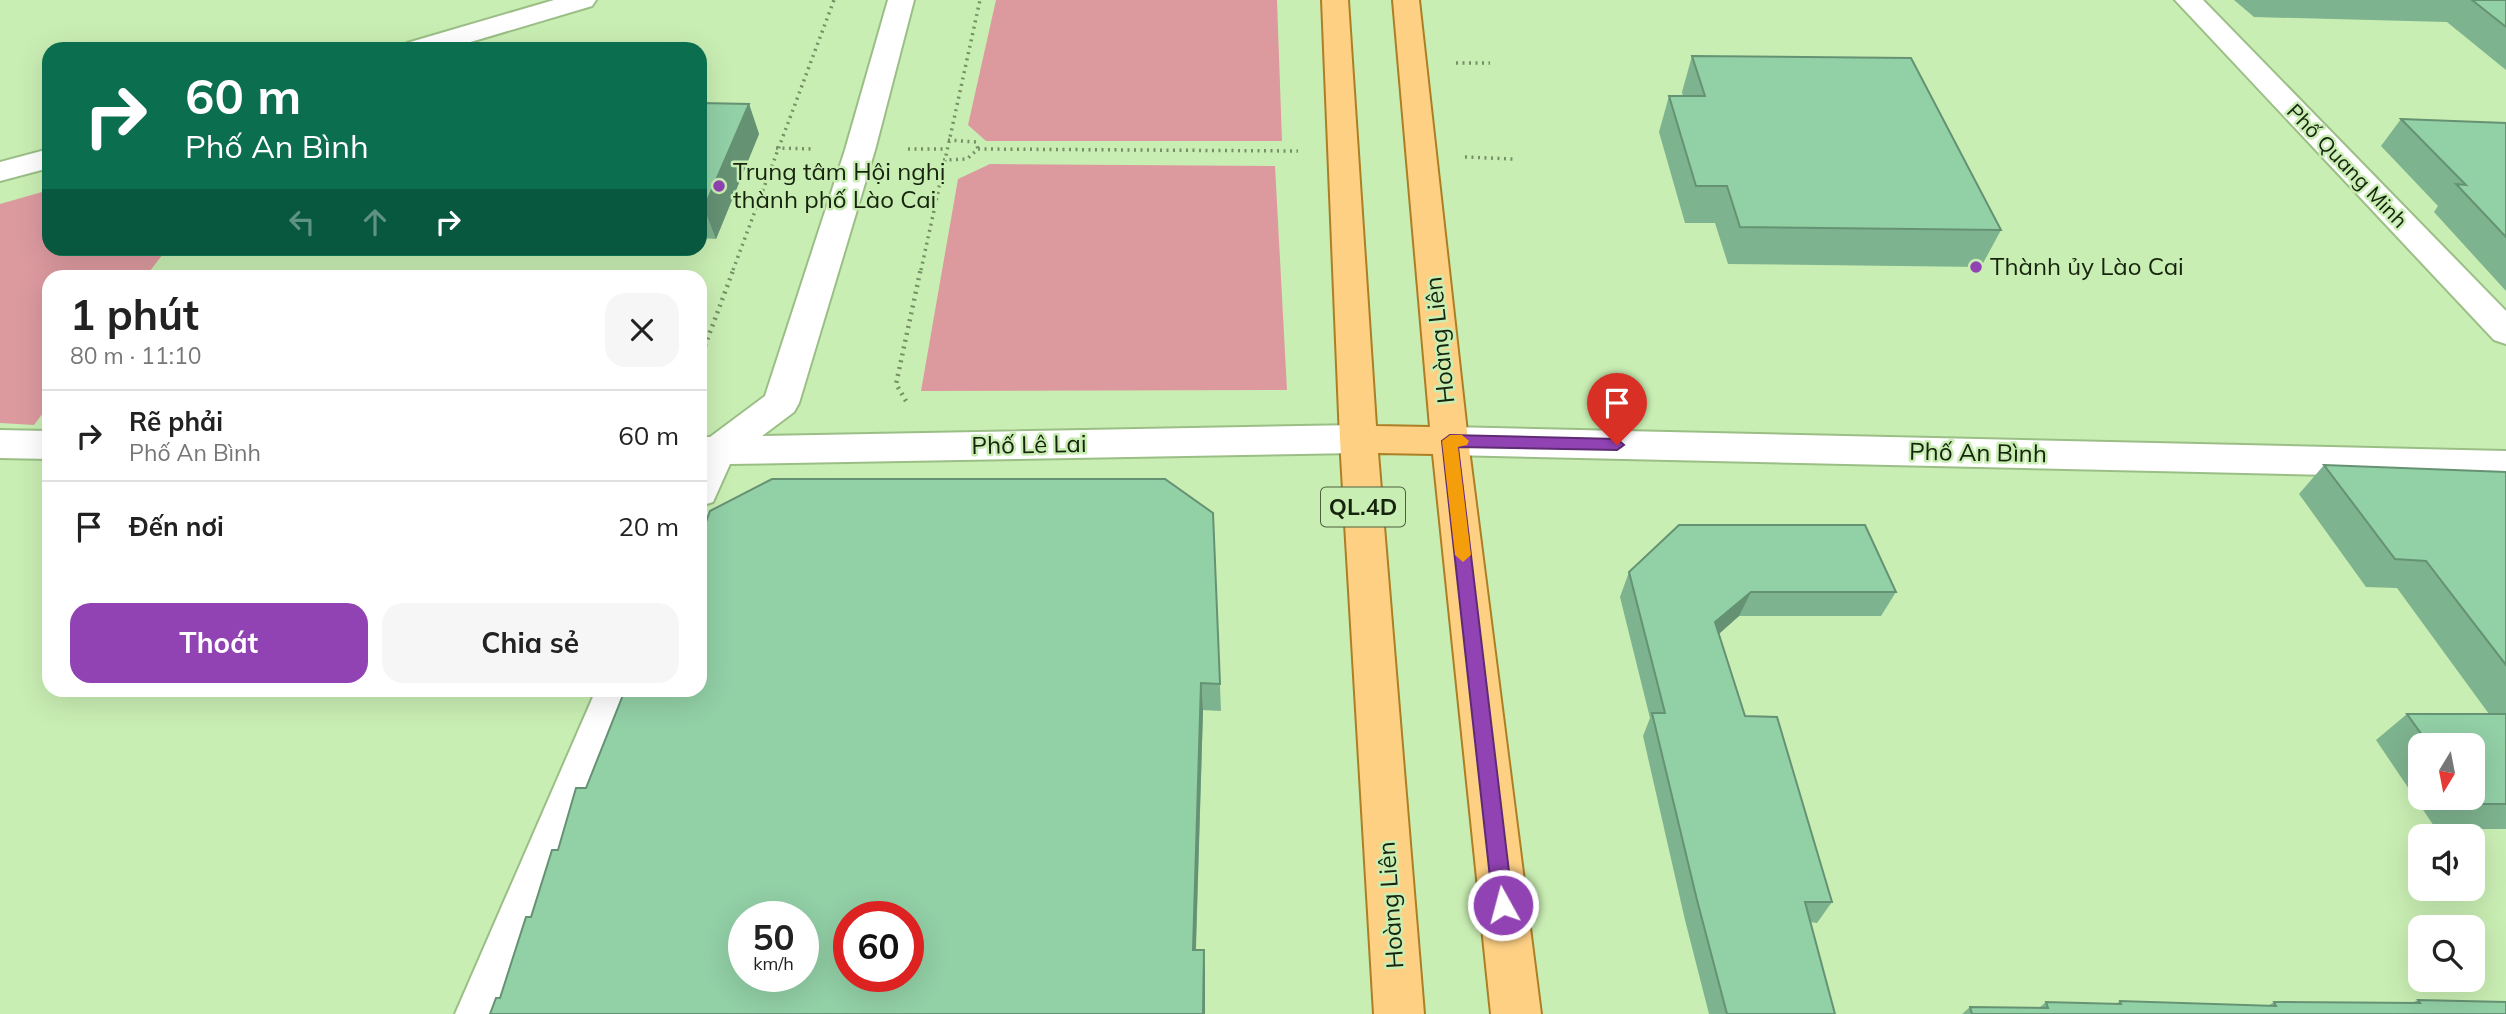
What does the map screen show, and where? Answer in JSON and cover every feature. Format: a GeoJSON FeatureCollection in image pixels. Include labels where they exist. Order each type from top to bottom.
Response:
{"type":"FeatureCollection","features":[{"type":"Feature","properties":{"kind":"main road","name":"Hoàng Liên"},"geometry":{"type":"LineString","coordinates":[[1335,0],[1358,439],[1399,1014]]}},
{"type":"Feature","properties":{"kind":"main road","name":"Hoàng Liên"},"geometry":{"type":"LineString","coordinates":[[1406,0],[1450,441],[1516,1014]]}},
{"type":"Feature","properties":{"kind":"main road"},"geometry":{"type":"LineString","coordinates":[[1358,439],[1450,441]]}},
{"type":"Feature","properties":{"kind":"street"},"geometry":{"type":"LineString","coordinates":[[441,42],[583,0]]}},
{"type":"Feature","properties":{"kind":"street"},"geometry":{"type":"LineString","coordinates":[[709,451],[781,403],[860,150],[901,0]]}},
{"type":"Feature","properties":{"kind":"street","name":"Phố Quang Minh"},"geometry":{"type":"LineString","coordinates":[[2188,0],[2506,332]]}},
{"type":"Feature","properties":{"kind":"street"},"geometry":{"type":"LineString","coordinates":[[0,172],[42,160]]}},
{"type":"Feature","properties":{"kind":"street","name":"Phố Lê Lai"},"geometry":{"type":"LineString","coordinates":[[709,451],[1358,439]]}},
{"type":"Feature","properties":{"kind":"street","name":"Phố An Bình"},"geometry":{"type":"LineString","coordinates":[[1450,441],[2506,465]]}},
{"type":"Feature","properties":{"kind":"street"},"geometry":{"type":"LineString","coordinates":[[0,444],[42,445]]}},
{"type":"Feature","properties":{"kind":"street"},"geometry":{"type":"LineString","coordinates":[[480,1014],[614,697]]}},
{"type":"Feature","properties":{"kind":"path"},"geometry":{"type":"LineString","coordinates":[[707,340],[834,0]]}},
{"type":"Feature","properties":{"kind":"path"},"geometry":{"type":"LineString","coordinates":[[911,403],[903,400],[896,384],[980,0]]}},
{"type":"Feature","properties":{"kind":"path"},"geometry":{"type":"LineString","coordinates":[[943,160],[966,160],[974,156],[978,149],[976,142],[948,140]]}},
{"type":"Feature","properties":{"kind":"path"},"geometry":{"type":"LineString","coordinates":[[978,149],[1344,151]]}},
{"type":"Feature","properties":{"kind":"path"},"geometry":{"type":"LineString","coordinates":[[1297,151],[1297,164]]}},
{"type":"Feature","properties":{"kind":"shaded area"},"geometry":{"type":"Polygon","coordinates":[[[996,0],[1277,0],[1282,141],[986,141],[968,125],[996,0]]]}},
{"type":"Feature","properties":{"kind":"shaded area"},"geometry":{"type":"Polygon","coordinates":[[[990,164],[1275,166],[1287,390],[921,391],[958,179],[990,164]]]}},
{"type":"Feature","properties":{"kind":"shaded area"},"geometry":{"type":"Polygon","coordinates":[[[42,192],[42,256],[162,256],[151,270],[42,270],[42,414],[34,425],[0,423],[0,204],[42,192]]]}},
{"type":"Feature","properties":{"kind":"building"},"geometry":{"type":"Polygon","coordinates":[[[2472,0],[2506,0],[2506,27],[2472,0]]]}},
{"type":"Feature","properties":{"kind":"building"},"geometry":{"type":"Polygon","coordinates":[[[1692,56],[1911,58],[2001,230],[1740,227],[1727,186],[1696,186],[1669,96],[1705,96],[1692,56]]]}},
{"type":"Feature","properties":{"kind":"building"},"geometry":{"type":"Polygon","coordinates":[[[707,103],[749,104],[707,201],[707,103]]]}},
{"type":"Feature","properties":{"kind":"building"},"geometry":{"type":"Polygon","coordinates":[[[2401,119],[2506,123],[2506,237],[2456,184],[2466,185],[2401,119]]]}},
{"type":"Feature","properties":{"kind":"building"},"geometry":{"type":"Polygon","coordinates":[[[2324,465],[2506,472],[2506,665],[2426,561],[2395,559],[2324,465]]]}},
{"type":"Feature","properties":{"kind":"building"},"geometry":{"type":"Polygon","coordinates":[[[772,479],[1165,479],[1213,513],[1220,684],[1201,683],[1193,950],[1204,950],[1203,1014],[490,1014],[496,998],[500,998],[526,917],[531,917],[552,850],[558,850],[576,788],[586,788],[622,697],[707,697],[707,519],[710,511],[772,479]]]}},
{"type":"Feature","properties":{"kind":"building"},"geometry":{"type":"Polygon","coordinates":[[[1679,525],[1865,525],[1896,592],[1751,592],[1715,622],[1745,716],[1777,717],[1832,902],[1805,902],[1835,1014],[1727,1014],[1652,713],[1665,713],[1629,572],[1679,525]]]}},
{"type":"Feature","properties":{"kind":"building"},"geometry":{"type":"Polygon","coordinates":[[[2407,714],[2506,714],[2506,804],[2485,804],[2485,733],[2421,733],[2407,714]]]}},
{"type":"Feature","properties":{"kind":"building"},"geometry":{"type":"Polygon","coordinates":[[[2418,1000],[2506,1002],[2506,1014],[1972,1014],[1970,1007],[2048,1008],[2046,1002],[2121,1004],[2120,1001],[2276,1006],[2274,1002],[2420,1003],[2418,1000]]]}},
{"type":"Feature","properties":{"kind":"slow traffic"},"geometry":{"type":"LineString","coordinates":[[1462,441],[1450,441],[1463,555]]}},
{"type":"Feature","properties":{"kind":"place","name":"Trung tâm Hội nghị thành phố Lào Cai"},"geometry":{"type":"Point","coordinates":[719,186]}},
{"type":"Feature","properties":{"kind":"place","name":"Thành ủy Lào Cai"},"geometry":{"type":"Point","coordinates":[1976,267]}},
{"type":"Feature","properties":{"kind":"route"},"geometry":{"type":"LineString","coordinates":[[1503,905],[1450,441],[1617,445]]}}]}
